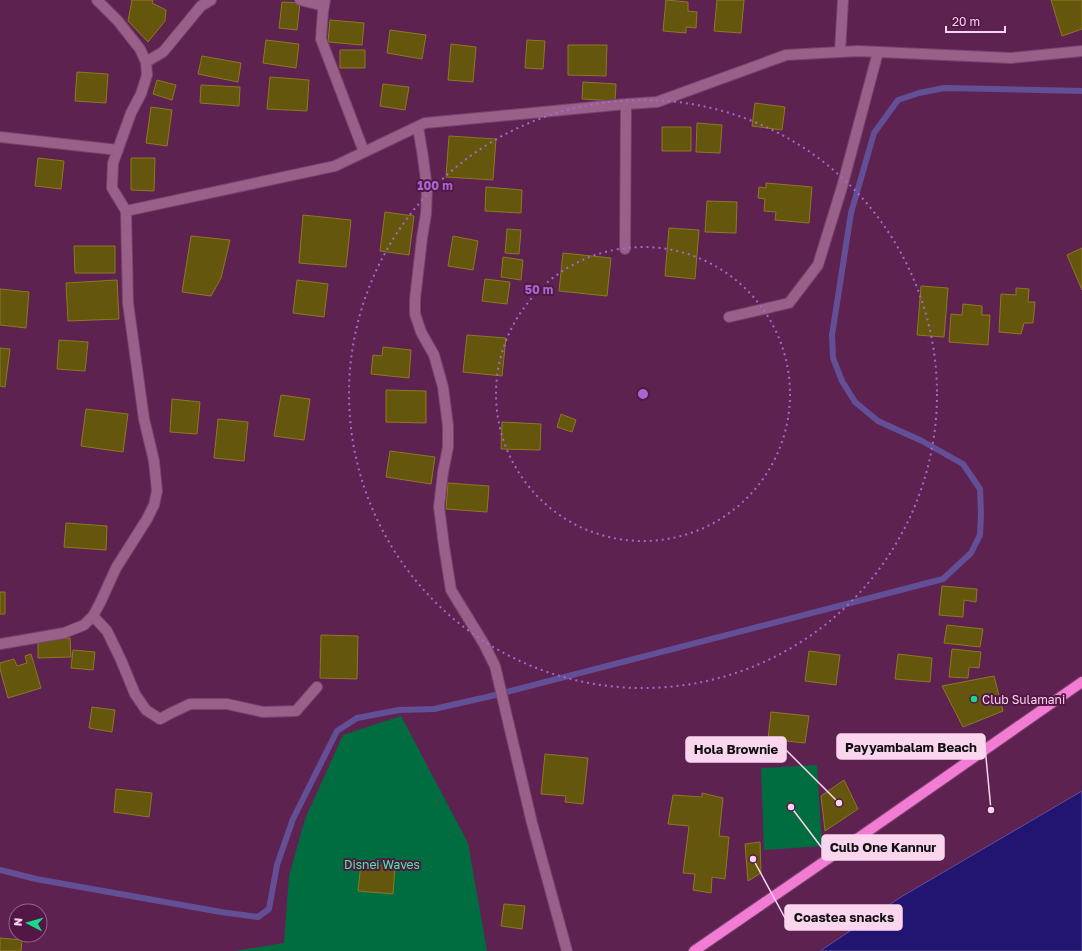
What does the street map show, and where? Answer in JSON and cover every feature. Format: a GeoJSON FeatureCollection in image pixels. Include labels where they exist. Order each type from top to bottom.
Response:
{"type":"FeatureCollection","features":[{"type":"Feature","properties":{"kind":"main road"},"geometry":{"type":"LineString","coordinates":[[694,951],[1082,682]]}},
{"type":"Feature","properties":{"kind":"street"},"geometry":{"type":"LineString","coordinates":[[0,644],[64,633],[84,625],[93,616],[116,568],[147,520],[154,505],[157,491],[154,460],[144,419],[128,303],[126,211],[112,188],[113,163],[131,113],[141,94],[147,75],[146,62],[140,50],[118,21],[97,0]]}},
{"type":"Feature","properties":{"kind":"street"},"geometry":{"type":"LineString","coordinates":[[146,62],[163,52],[201,6],[211,0]]}},
{"type":"Feature","properties":{"kind":"street"},"geometry":{"type":"LineString","coordinates":[[300,0],[325,3],[321,40],[364,152]]}},
{"type":"Feature","properties":{"kind":"street"},"geometry":{"type":"LineString","coordinates":[[840,52],[843,0]]}},
{"type":"Feature","properties":{"kind":"street"},"geometry":{"type":"LineString","coordinates":[[126,211],[335,166],[425,123],[657,102],[786,54],[858,51],[1011,58],[1082,50]]}},
{"type":"Feature","properties":{"kind":"street"},"geometry":{"type":"LineString","coordinates":[[729,317],[788,303],[818,265],[842,187],[878,52]]}},
{"type":"Feature","properties":{"kind":"street"},"geometry":{"type":"LineString","coordinates":[[625,249],[626,104]]}},
{"type":"Feature","properties":{"kind":"street"},"geometry":{"type":"LineString","coordinates":[[418,127],[427,189],[426,214],[414,299],[415,314],[421,332],[434,355],[443,387],[448,426],[448,447],[443,472],[439,507],[451,590],[484,644],[495,666],[532,823],[567,951]]}},
{"type":"Feature","properties":{"kind":"street"},"geometry":{"type":"LineString","coordinates":[[0,137],[118,150]]}},
{"type":"Feature","properties":{"kind":"street"},"geometry":{"type":"LineString","coordinates":[[93,616],[107,631],[135,694],[146,710],[160,719],[190,704],[227,704],[263,712],[296,711],[317,687]]}},
{"type":"Feature","properties":{"kind":"green space","name":"Disnei Waves"},"geometry":{"type":"Polygon","coordinates":[[[401,716],[468,843],[487,951],[235,951],[284,943],[289,876],[305,819],[343,735],[401,716]]]}},
{"type":"Feature","properties":{"kind":"green space"},"geometry":{"type":"Polygon","coordinates":[[[817,765],[822,846],[764,850],[761,768],[817,765]]]}},
{"type":"Feature","properties":{"kind":"shaded area"},"geometry":{"type":"Polygon","coordinates":[[[1082,791],[1082,951],[820,951],[901,897],[1082,791]]]}},
{"type":"Feature","properties":{"kind":"building"},"geometry":{"type":"Polygon","coordinates":[[[132,0],[153,0],[152,3],[166,10],[165,21],[148,42],[128,21],[132,0]]]}},
{"type":"Feature","properties":{"kind":"building"},"geometry":{"type":"Polygon","coordinates":[[[666,0],[688,2],[688,11],[697,12],[696,28],[686,27],[686,33],[663,31],[666,0]]]}},
{"type":"Feature","properties":{"kind":"building"},"geometry":{"type":"Polygon","coordinates":[[[717,0],[744,0],[741,33],[714,31],[717,0]]]}},
{"type":"Feature","properties":{"kind":"building"},"geometry":{"type":"Polygon","coordinates":[[[1051,0],[1082,0],[1082,29],[1062,36],[1051,0]]]}},
{"type":"Feature","properties":{"kind":"building"},"geometry":{"type":"Polygon","coordinates":[[[282,2],[300,3],[297,30],[279,28],[282,2]]]}},
{"type":"Feature","properties":{"kind":"building"},"geometry":{"type":"Polygon","coordinates":[[[330,20],[364,23],[362,45],[328,42],[330,20]]]}},
{"type":"Feature","properties":{"kind":"building"},"geometry":{"type":"Polygon","coordinates":[[[390,30],[426,35],[422,59],[387,53],[390,30]]]}},
{"type":"Feature","properties":{"kind":"building"},"geometry":{"type":"Polygon","coordinates":[[[266,40],[299,44],[296,68],[263,63],[266,40]]]}},
{"type":"Feature","properties":{"kind":"building"},"geometry":{"type":"Polygon","coordinates":[[[527,40],[545,41],[543,69],[525,68],[527,40]]]}},
{"type":"Feature","properties":{"kind":"building"},"geometry":{"type":"Polygon","coordinates":[[[451,44],[476,47],[473,82],[448,80],[451,44]]]}},
{"type":"Feature","properties":{"kind":"building"},"geometry":{"type":"Polygon","coordinates":[[[568,45],[607,45],[606,76],[568,75],[568,45]]]}},
{"type":"Feature","properties":{"kind":"building"},"geometry":{"type":"Polygon","coordinates":[[[340,50],[365,50],[365,68],[340,68],[340,50]]]}},
{"type":"Feature","properties":{"kind":"building"},"geometry":{"type":"Polygon","coordinates":[[[202,56],[241,63],[238,82],[198,74],[202,56]]]}},
{"type":"Feature","properties":{"kind":"building"},"geometry":{"type":"Polygon","coordinates":[[[77,72],[108,74],[106,103],[75,101],[77,72]]]}},
{"type":"Feature","properties":{"kind":"building"},"geometry":{"type":"Polygon","coordinates":[[[270,77],[309,80],[307,111],[267,109],[270,77]]]}},
{"type":"Feature","properties":{"kind":"building"},"geometry":{"type":"Polygon","coordinates":[[[157,80],[176,85],[172,100],[153,94],[157,80]]]}},
{"type":"Feature","properties":{"kind":"building"},"geometry":{"type":"Polygon","coordinates":[[[583,82],[616,84],[615,101],[582,99],[583,82]]]}},
{"type":"Feature","properties":{"kind":"building"},"geometry":{"type":"Polygon","coordinates":[[[383,84],[409,87],[405,110],[380,106],[383,84]]]}},
{"type":"Feature","properties":{"kind":"building"},"geometry":{"type":"Polygon","coordinates":[[[201,85],[240,87],[239,106],[200,103],[201,85]]]}},
{"type":"Feature","properties":{"kind":"building"},"geometry":{"type":"Polygon","coordinates":[[[755,103],[785,107],[782,130],[752,126],[755,103]]]}},
{"type":"Feature","properties":{"kind":"building"},"geometry":{"type":"Polygon","coordinates":[[[151,107],[172,110],[167,146],[146,143],[151,107]]]}},
{"type":"Feature","properties":{"kind":"building"},"geometry":{"type":"Polygon","coordinates":[[[697,123],[722,125],[720,153],[696,152],[697,123]]]}},
{"type":"Feature","properties":{"kind":"building"},"geometry":{"type":"Polygon","coordinates":[[[662,127],[691,127],[691,151],[662,151],[662,127]]]}},
{"type":"Feature","properties":{"kind":"building"},"geometry":{"type":"Polygon","coordinates":[[[449,136],[496,139],[493,180],[446,177],[449,136]]]}},
{"type":"Feature","properties":{"kind":"building"},"geometry":{"type":"Polygon","coordinates":[[[38,158],[64,161],[61,189],[35,186],[38,158]]]}},
{"type":"Feature","properties":{"kind":"building"},"geometry":{"type":"Polygon","coordinates":[[[131,158],[155,158],[154,191],[131,190],[131,158]]]}},
{"type":"Feature","properties":{"kind":"building"},"geometry":{"type":"Polygon","coordinates":[[[766,183],[812,187],[809,223],[775,220],[776,212],[764,211],[765,199],[758,198],[759,187],[766,188],[766,183]]]}},
{"type":"Feature","properties":{"kind":"building"},"geometry":{"type":"Polygon","coordinates":[[[486,187],[522,190],[521,213],[485,211],[486,187]]]}},
{"type":"Feature","properties":{"kind":"building"},"geometry":{"type":"Polygon","coordinates":[[[707,201],[737,202],[736,233],[705,232],[707,201]]]}},
{"type":"Feature","properties":{"kind":"building"},"geometry":{"type":"Polygon","coordinates":[[[385,212],[414,216],[409,255],[380,251],[385,212]]]}},
{"type":"Feature","properties":{"kind":"building"},"geometry":{"type":"Polygon","coordinates":[[[303,215],[351,220],[346,267],[299,263],[303,215]]]}},
{"type":"Feature","properties":{"kind":"building"},"geometry":{"type":"Polygon","coordinates":[[[669,228],[699,230],[695,279],[665,276],[669,228]]]}},
{"type":"Feature","properties":{"kind":"building"},"geometry":{"type":"Polygon","coordinates":[[[507,229],[521,230],[519,254],[505,253],[507,229]]]}},
{"type":"Feature","properties":{"kind":"building"},"geometry":{"type":"Polygon","coordinates":[[[191,236],[230,240],[221,278],[211,296],[182,292],[191,236]]]}},
{"type":"Feature","properties":{"kind":"building"},"geometry":{"type":"Polygon","coordinates":[[[453,236],[478,241],[473,270],[448,266],[453,236]]]}},
{"type":"Feature","properties":{"kind":"building"},"geometry":{"type":"Polygon","coordinates":[[[74,246],[115,246],[115,273],[75,273],[74,246]]]}},
{"type":"Feature","properties":{"kind":"building"},"geometry":{"type":"Polygon","coordinates":[[[1082,248],[1082,290],[1067,255],[1082,248]]]}},
{"type":"Feature","properties":{"kind":"building"},"geometry":{"type":"Polygon","coordinates":[[[563,253],[611,258],[607,296],[559,291],[563,253]]]}},
{"type":"Feature","properties":{"kind":"building"},"geometry":{"type":"Polygon","coordinates":[[[503,257],[523,260],[521,280],[501,277],[503,257]]]}},
{"type":"Feature","properties":{"kind":"building"},"geometry":{"type":"Polygon","coordinates":[[[485,279],[510,282],[507,304],[482,301],[485,279]]]}},
{"type":"Feature","properties":{"kind":"building"},"geometry":{"type":"Polygon","coordinates":[[[117,280],[119,319],[68,321],[66,283],[117,280]]]}},
{"type":"Feature","properties":{"kind":"building"},"geometry":{"type":"Polygon","coordinates":[[[297,280],[328,284],[324,317],[293,313],[297,280]]]}},
{"type":"Feature","properties":{"kind":"building"},"geometry":{"type":"Polygon","coordinates":[[[921,286],[948,288],[944,337],[917,335],[921,286]]]}},
{"type":"Feature","properties":{"kind":"building"},"geometry":{"type":"Polygon","coordinates":[[[1016,288],[1029,289],[1028,302],[1035,302],[1033,323],[1024,323],[1021,334],[999,332],[1001,294],[1016,295],[1016,288]]]}},
{"type":"Feature","properties":{"kind":"building"},"geometry":{"type":"Polygon","coordinates":[[[0,289],[29,292],[26,328],[0,325],[0,289]]]}},
{"type":"Feature","properties":{"kind":"building"},"geometry":{"type":"Polygon","coordinates":[[[963,304],[982,306],[982,315],[990,315],[988,345],[949,342],[951,314],[962,315],[963,304]]]}},
{"type":"Feature","properties":{"kind":"building"},"geometry":{"type":"Polygon","coordinates":[[[467,335],[506,338],[502,376],[463,372],[467,335]]]}},
{"type":"Feature","properties":{"kind":"building"},"geometry":{"type":"Polygon","coordinates":[[[59,340],[88,342],[85,371],[57,369],[59,340]]]}},
{"type":"Feature","properties":{"kind":"building"},"geometry":{"type":"Polygon","coordinates":[[[383,347],[411,350],[409,378],[371,374],[373,355],[382,356],[383,347]]]}},
{"type":"Feature","properties":{"kind":"building"},"geometry":{"type":"Polygon","coordinates":[[[0,348],[10,349],[5,387],[0,386],[0,348]]]}},
{"type":"Feature","properties":{"kind":"building"},"geometry":{"type":"Polygon","coordinates":[[[386,390],[426,391],[426,423],[386,422],[386,390]]]}},
{"type":"Feature","properties":{"kind":"building"},"geometry":{"type":"Polygon","coordinates":[[[281,395],[310,399],[304,440],[274,436],[281,395]]]}},
{"type":"Feature","properties":{"kind":"building"},"geometry":{"type":"Polygon","coordinates":[[[172,399],[200,402],[197,434],[170,432],[172,399]]]}},
{"type":"Feature","properties":{"kind":"building"},"geometry":{"type":"Polygon","coordinates":[[[86,409],[128,414],[123,452],[81,446],[86,409]]]}},
{"type":"Feature","properties":{"kind":"building"},"geometry":{"type":"Polygon","coordinates":[[[561,414],[576,420],[572,432],[557,427],[561,414]]]}},
{"type":"Feature","properties":{"kind":"building"},"geometry":{"type":"Polygon","coordinates":[[[218,419],[248,422],[244,461],[214,458],[218,419]]]}},
{"type":"Feature","properties":{"kind":"building"},"geometry":{"type":"Polygon","coordinates":[[[502,422],[541,424],[540,450],[501,449],[502,422]]]}},
{"type":"Feature","properties":{"kind":"building"},"geometry":{"type":"Polygon","coordinates":[[[390,451],[435,457],[431,484],[386,477],[390,451]]]}},
{"type":"Feature","properties":{"kind":"building"},"geometry":{"type":"Polygon","coordinates":[[[448,483],[489,486],[487,512],[446,509],[448,483]]]}},
{"type":"Feature","properties":{"kind":"building"},"geometry":{"type":"Polygon","coordinates":[[[66,523],[107,526],[106,550],[64,547],[66,523]]]}},
{"type":"Feature","properties":{"kind":"building"},"geometry":{"type":"Polygon","coordinates":[[[942,586],[977,589],[976,602],[964,600],[963,617],[939,615],[942,586]]]}},
{"type":"Feature","properties":{"kind":"building"},"geometry":{"type":"Polygon","coordinates":[[[0,592],[5,592],[5,614],[0,614],[0,592]]]}},
{"type":"Feature","properties":{"kind":"building"},"geometry":{"type":"Polygon","coordinates":[[[947,625],[983,629],[980,647],[944,643],[947,625]]]}},
{"type":"Feature","properties":{"kind":"building"},"geometry":{"type":"Polygon","coordinates":[[[321,635],[358,636],[357,679],[320,678],[321,635]]]}},
{"type":"Feature","properties":{"kind":"building"},"geometry":{"type":"Polygon","coordinates":[[[70,638],[71,657],[38,658],[38,640],[70,638]]]}},
{"type":"Feature","properties":{"kind":"building"},"geometry":{"type":"Polygon","coordinates":[[[952,649],[981,652],[979,668],[969,667],[968,678],[949,677],[952,649]]]}},
{"type":"Feature","properties":{"kind":"building"},"geometry":{"type":"Polygon","coordinates":[[[73,650],[95,652],[93,670],[71,668],[73,650]]]}},
{"type":"Feature","properties":{"kind":"building"},"geometry":{"type":"Polygon","coordinates":[[[809,651],[840,655],[836,685],[805,681],[809,651]]]}},
{"type":"Feature","properties":{"kind":"building"},"geometry":{"type":"Polygon","coordinates":[[[31,654],[41,688],[8,698],[0,669],[0,663],[14,659],[17,666],[27,663],[25,656],[31,654]]]}},
{"type":"Feature","properties":{"kind":"building"},"geometry":{"type":"Polygon","coordinates":[[[898,654],[932,658],[930,682],[895,679],[898,654]]]}},
{"type":"Feature","properties":{"kind":"building","name":"Club Sulamani"},"geometry":{"type":"Polygon","coordinates":[[[994,676],[1003,711],[963,727],[942,686],[994,676]]]}},
{"type":"Feature","properties":{"kind":"building"},"geometry":{"type":"Polygon","coordinates":[[[92,707],[115,710],[112,732],[89,728],[92,707]]]}},
{"type":"Feature","properties":{"kind":"building"},"geometry":{"type":"Polygon","coordinates":[[[771,712],[809,716],[805,743],[768,739],[771,712]]]}},
{"type":"Feature","properties":{"kind":"building"},"geometry":{"type":"Polygon","coordinates":[[[545,754],[588,758],[583,804],[565,802],[566,796],[541,794],[545,754]]]}},
{"type":"Feature","properties":{"kind":"building"},"geometry":{"type":"Polygon","coordinates":[[[844,780],[858,809],[825,831],[821,796],[844,780]]]}},
{"type":"Feature","properties":{"kind":"building"},"geometry":{"type":"Polygon","coordinates":[[[116,789],[152,793],[149,817],[114,812],[116,789]]]}},
{"type":"Feature","properties":{"kind":"building"},"geometry":{"type":"Polygon","coordinates":[[[702,793],[723,798],[719,836],[729,837],[725,879],[712,877],[711,893],[693,890],[695,874],[683,873],[689,826],[668,824],[673,795],[702,797],[702,793]]]}},
{"type":"Feature","properties":{"kind":"building"},"geometry":{"type":"Polygon","coordinates":[[[760,842],[761,873],[748,881],[745,844],[760,842]]]}},
{"type":"Feature","properties":{"kind":"building"},"geometry":{"type":"Polygon","coordinates":[[[361,863],[395,867],[393,894],[358,891],[361,863]]]}},
{"type":"Feature","properties":{"kind":"building"},"geometry":{"type":"Polygon","coordinates":[[[504,904],[525,906],[522,929],[501,926],[504,904]]]}},
{"type":"Feature","properties":{"kind":"building"},"geometry":{"type":"Polygon","coordinates":[[[0,938],[8,939],[8,943],[22,943],[21,951],[0,951],[0,938]]]}},
{"type":"Feature","properties":{"kind":"waterway"},"geometry":{"type":"LineString","coordinates":[[0,870],[36,879],[221,912],[258,917],[269,909],[277,865],[293,819],[337,731],[357,718],[399,710],[434,709],[487,697],[943,579],[971,553],[980,535],[980,489],[963,464],[922,441],[878,421],[855,402],[842,381],[833,358],[832,335],[851,213],[874,133],[898,100],[919,93],[944,88],[1082,91]]}},
{"type":"Feature","properties":{"kind":"place","name":"Club Sulamani"},"geometry":{"type":"Point","coordinates":[974,699]}},
{"type":"Feature","properties":{"kind":"place","name":"Hola Brownie"},"geometry":{"type":"Point","coordinates":[839,803]}},
{"type":"Feature","properties":{"kind":"place","name":"Culb One Kannur"},"geometry":{"type":"Point","coordinates":[791,807]}},
{"type":"Feature","properties":{"kind":"place","name":"Payyambalam Beach"},"geometry":{"type":"Point","coordinates":[991,810]}},
{"type":"Feature","properties":{"kind":"place","name":"Coastea snacks"},"geometry":{"type":"Point","coordinates":[753,859]}}]}
